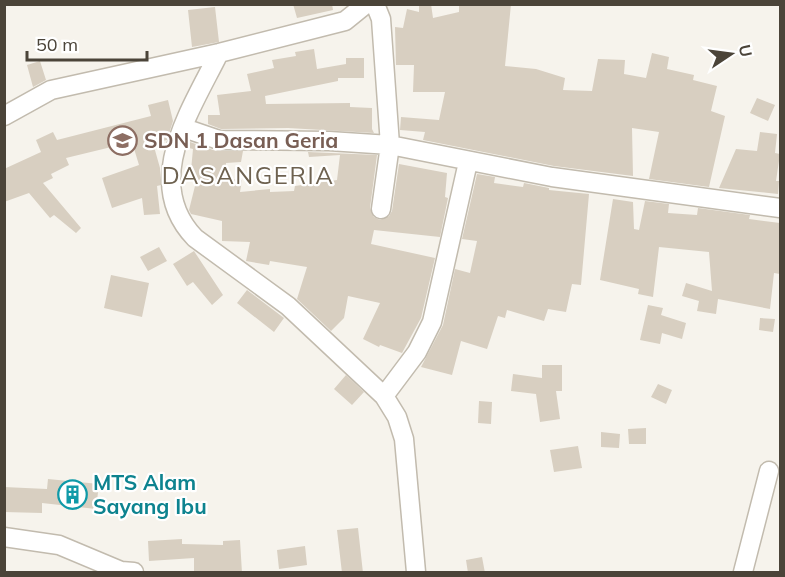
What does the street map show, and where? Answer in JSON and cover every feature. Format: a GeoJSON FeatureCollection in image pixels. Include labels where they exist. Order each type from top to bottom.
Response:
{"type":"FeatureCollection","features":[{"type":"Feature","properties":{"kind":"street"},"geometry":{"type":"LineString","coordinates":[[4,116],[51,90],[70,84],[216,60],[345,21],[366,4]]}},
{"type":"Feature","properties":{"kind":"street"},"geometry":{"type":"LineString","coordinates":[[375,4],[381,19],[390,145],[381,209]]}},
{"type":"Feature","properties":{"kind":"street"},"geometry":{"type":"LineString","coordinates":[[216,60],[172,157],[169,180],[175,210],[182,224],[195,238],[288,306],[384,396],[397,417],[404,439],[416,573]]}},
{"type":"Feature","properties":{"kind":"street"},"geometry":{"type":"LineString","coordinates":[[187,121],[219,140],[329,141],[390,145],[552,177],[780,208]]}},
{"type":"Feature","properties":{"kind":"street"},"geometry":{"type":"LineString","coordinates":[[384,396],[417,352],[432,322],[468,162]]}},
{"type":"Feature","properties":{"kind":"street"},"geometry":{"type":"LineString","coordinates":[[744,573],[768,471]]}},
{"type":"Feature","properties":{"kind":"street"},"geometry":{"type":"LineString","coordinates":[[4,537],[59,545],[121,571],[134,573]]}},
{"type":"Feature","properties":{"kind":"building"},"geometry":{"type":"Polygon","coordinates":[[[293,4],[332,4],[333,10],[297,18],[293,4]]]}},
{"type":"Feature","properties":{"kind":"building"},"geometry":{"type":"Polygon","coordinates":[[[419,4],[431,4],[433,18],[459,12],[459,4],[511,4],[505,66],[536,69],[565,78],[563,90],[592,91],[598,59],[625,60],[624,74],[646,78],[652,53],[669,57],[667,69],[694,75],[693,80],[717,86],[711,111],[725,116],[709,187],[649,179],[659,132],[632,128],[633,176],[554,166],[423,140],[425,132],[400,130],[401,117],[439,120],[445,92],[413,92],[414,65],[396,65],[395,27],[403,28],[407,9],[419,12],[419,4]]]}},
{"type":"Feature","properties":{"kind":"building"},"geometry":{"type":"Polygon","coordinates":[[[215,7],[219,42],[192,47],[188,10],[215,7]]]}},
{"type":"Feature","properties":{"kind":"building"},"geometry":{"type":"Polygon","coordinates":[[[314,49],[317,69],[346,64],[346,58],[364,58],[364,78],[338,78],[338,81],[265,96],[266,104],[350,103],[350,107],[372,108],[374,133],[288,128],[221,129],[208,124],[208,115],[220,115],[217,95],[251,91],[247,74],[274,68],[272,60],[296,56],[295,52],[314,49]]]}},
{"type":"Feature","properties":{"kind":"building"},"geometry":{"type":"Polygon","coordinates":[[[40,61],[46,80],[33,87],[27,65],[40,61]]]}},
{"type":"Feature","properties":{"kind":"building"},"geometry":{"type":"Polygon","coordinates":[[[757,98],[775,105],[768,121],[750,113],[757,98]]]}},
{"type":"Feature","properties":{"kind":"building"},"geometry":{"type":"Polygon","coordinates":[[[168,100],[173,121],[167,140],[153,143],[160,168],[161,185],[157,186],[160,214],[144,215],[142,198],[112,208],[102,178],[139,165],[132,142],[66,158],[69,165],[51,174],[53,178],[43,183],[81,228],[76,233],[54,215],[50,218],[29,193],[4,202],[4,169],[41,152],[36,140],[53,132],[57,140],[151,116],[148,105],[168,100]]]}},
{"type":"Feature","properties":{"kind":"building"},"geometry":{"type":"Polygon","coordinates":[[[760,132],[777,134],[775,153],[780,154],[776,181],[779,181],[778,194],[719,188],[736,149],[757,151],[760,132]]]}},
{"type":"Feature","properties":{"kind":"building"},"geometry":{"type":"Polygon","coordinates":[[[190,142],[216,151],[243,151],[241,162],[226,163],[226,179],[242,180],[240,192],[270,189],[270,192],[294,191],[295,186],[337,180],[340,155],[309,157],[308,152],[377,155],[370,208],[374,217],[380,220],[389,216],[392,211],[399,164],[447,173],[445,197],[448,198],[440,237],[374,230],[371,244],[435,258],[421,318],[402,353],[380,345],[379,347],[363,339],[380,303],[348,296],[344,318],[331,331],[297,299],[307,267],[270,261],[269,265],[246,261],[250,242],[222,241],[222,221],[191,214],[189,210],[196,182],[190,181],[193,149],[189,148],[190,142]]]}},
{"type":"Feature","properties":{"kind":"building"},"geometry":{"type":"Polygon","coordinates":[[[477,174],[495,177],[494,183],[523,187],[524,183],[549,188],[549,190],[589,194],[581,285],[572,284],[566,312],[548,309],[544,321],[507,310],[505,318],[498,316],[487,349],[461,341],[452,375],[421,367],[443,325],[455,269],[470,273],[477,241],[462,239],[477,174]]]}},
{"type":"Feature","properties":{"kind":"building"},"geometry":{"type":"Polygon","coordinates":[[[613,199],[633,202],[634,229],[639,230],[645,201],[669,204],[668,213],[697,215],[698,208],[750,215],[749,219],[780,223],[780,274],[774,273],[770,309],[718,299],[716,314],[697,311],[699,301],[682,296],[686,283],[712,291],[709,252],[659,247],[653,297],[638,294],[639,289],[600,280],[613,199]]]}},
{"type":"Feature","properties":{"kind":"building"},"geometry":{"type":"Polygon","coordinates":[[[159,247],[167,261],[148,271],[140,257],[159,247]]]}},
{"type":"Feature","properties":{"kind":"building"},"geometry":{"type":"Polygon","coordinates":[[[194,251],[223,295],[212,305],[193,282],[187,286],[173,264],[194,251]]]}},
{"type":"Feature","properties":{"kind":"building"},"geometry":{"type":"Polygon","coordinates":[[[111,275],[149,283],[142,317],[104,308],[111,275]]]}},
{"type":"Feature","properties":{"kind":"building"},"geometry":{"type":"Polygon","coordinates":[[[247,290],[284,318],[274,332],[237,303],[247,290]]]}},
{"type":"Feature","properties":{"kind":"building"},"geometry":{"type":"Polygon","coordinates":[[[648,305],[663,308],[661,315],[686,323],[682,339],[662,333],[660,344],[640,340],[648,305]]]}},
{"type":"Feature","properties":{"kind":"building"},"geometry":{"type":"Polygon","coordinates":[[[760,318],[775,319],[773,332],[759,330],[760,318]]]}},
{"type":"Feature","properties":{"kind":"building"},"geometry":{"type":"Polygon","coordinates":[[[542,365],[562,365],[562,391],[556,391],[560,419],[540,422],[536,394],[511,391],[513,374],[542,378],[542,365]]]}},
{"type":"Feature","properties":{"kind":"building"},"geometry":{"type":"Polygon","coordinates":[[[346,375],[364,392],[352,405],[334,389],[346,375]]]}},
{"type":"Feature","properties":{"kind":"building"},"geometry":{"type":"Polygon","coordinates":[[[658,384],[672,390],[666,404],[651,397],[658,384]]]}},
{"type":"Feature","properties":{"kind":"building"},"geometry":{"type":"Polygon","coordinates":[[[479,401],[492,402],[491,424],[478,423],[479,401]]]}},
{"type":"Feature","properties":{"kind":"building"},"geometry":{"type":"Polygon","coordinates":[[[646,428],[646,444],[629,444],[628,429],[646,428]]]}},
{"type":"Feature","properties":{"kind":"building"},"geometry":{"type":"Polygon","coordinates":[[[601,432],[620,434],[619,448],[601,447],[601,432]]]}},
{"type":"Feature","properties":{"kind":"building"},"geometry":{"type":"Polygon","coordinates":[[[578,446],[582,468],[554,472],[550,450],[578,446]]]}},
{"type":"Feature","properties":{"kind":"building"},"geometry":{"type":"Polygon","coordinates":[[[48,479],[99,484],[96,509],[42,503],[42,513],[4,512],[4,487],[47,489],[48,479]]]}},
{"type":"Feature","properties":{"kind":"building"},"geometry":{"type":"Polygon","coordinates":[[[358,528],[363,573],[342,573],[337,530],[358,528]]]}},
{"type":"Feature","properties":{"kind":"building"},"geometry":{"type":"Polygon","coordinates":[[[182,539],[182,544],[223,545],[223,541],[240,540],[242,573],[194,572],[194,558],[149,561],[148,541],[182,539]]]}},
{"type":"Feature","properties":{"kind":"building"},"geometry":{"type":"Polygon","coordinates":[[[305,546],[307,565],[279,569],[277,550],[305,546]]]}},
{"type":"Feature","properties":{"kind":"building"},"geometry":{"type":"Polygon","coordinates":[[[482,557],[485,573],[468,573],[466,560],[482,557]]]}},
{"type":"Feature","properties":{"kind":"place","name":"SDN 1 Dasan Geria"},"geometry":{"type":"Point","coordinates":[123,140]}},
{"type":"Feature","properties":{"kind":"place","name":"MTS Alam Sayang Ibu"},"geometry":{"type":"Point","coordinates":[72,494]}},
{"type":"Feature","properties":{"kind":"district","name":"DASANGERIA"},"geometry":{"type":"Point","coordinates":[248,175]}}]}
